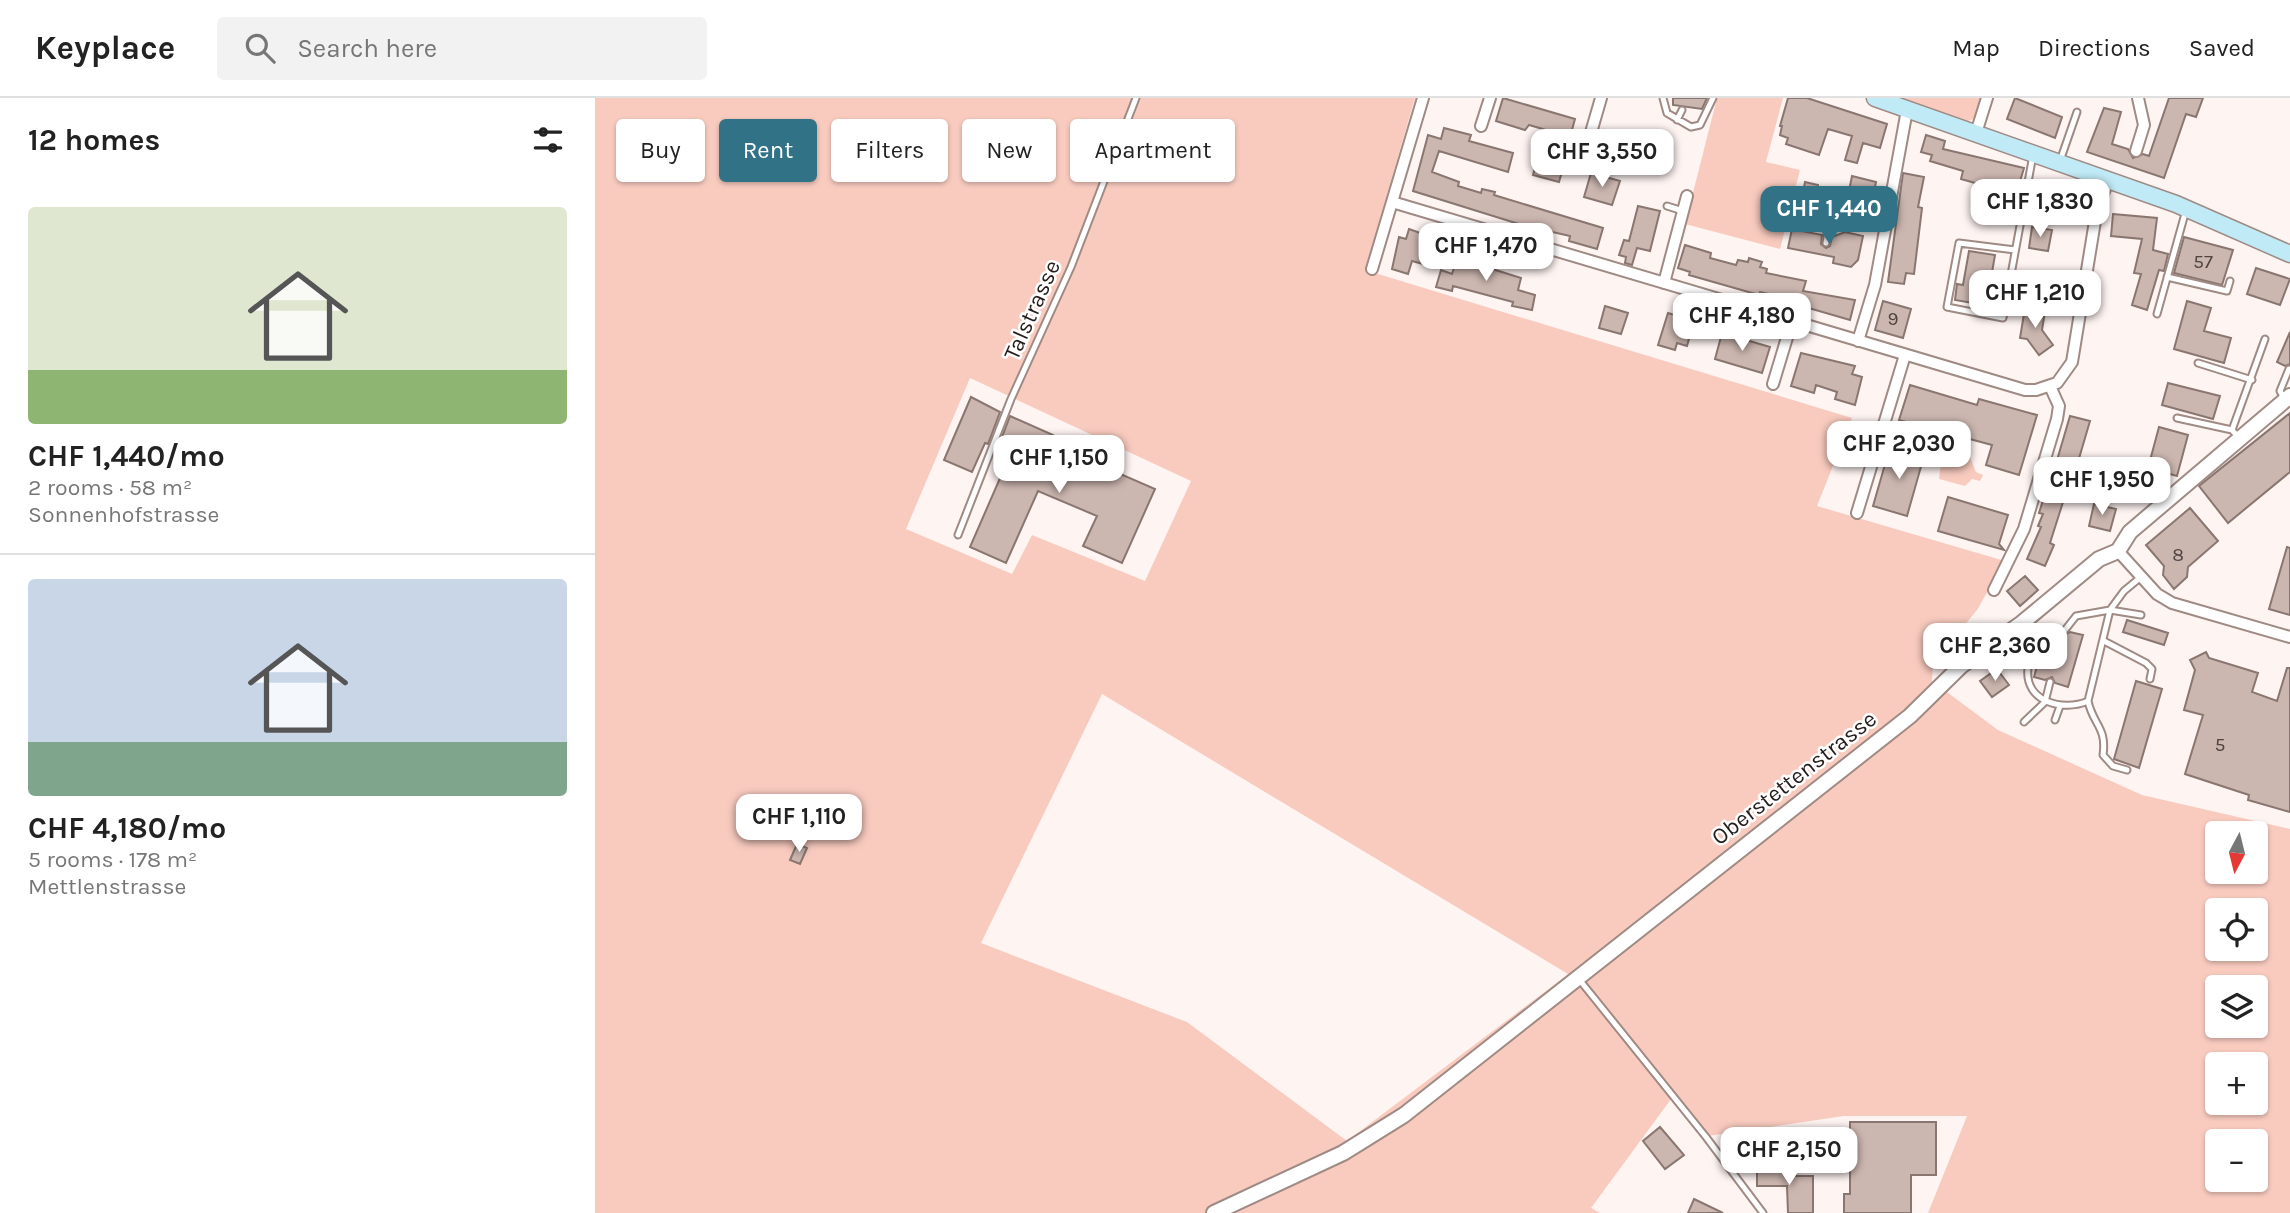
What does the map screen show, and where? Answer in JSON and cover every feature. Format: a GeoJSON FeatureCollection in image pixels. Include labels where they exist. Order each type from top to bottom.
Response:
{"type":"FeatureCollection","features":[{"type":"Feature","properties":{"kind":"main road"},"geometry":{"type":"LineString","coordinates":[[1875,98],[2187,208],[2290,254]]}},
{"type":"Feature","properties":{"kind":"street"},"geometry":{"type":"LineString","coordinates":[[1372,269],[1423,98]]}},
{"type":"Feature","properties":{"kind":"street"},"geometry":{"type":"LineString","coordinates":[[1481,126],[1490,98]]}},
{"type":"Feature","properties":{"kind":"street"},"geometry":{"type":"LineString","coordinates":[[1976,133],[1987,98]]}},
{"type":"Feature","properties":{"kind":"street"},"geometry":{"type":"LineString","coordinates":[[2136,151],[2144,125],[2139,98]]}},
{"type":"Feature","properties":{"kind":"street"},"geometry":{"type":"LineString","coordinates":[[1583,160],[1598,99]]}},
{"type":"Feature","properties":{"kind":"street"},"geometry":{"type":"LineString","coordinates":[[1858,341],[1875,285],[1907,110]]}},
{"type":"Feature","properties":{"kind":"street"},"geometry":{"type":"LineString","coordinates":[[1392,202],[1905,355],[1972,369],[2025,390],[2050,386],[2063,377],[2074,356],[2097,209],[2109,179]]}},
{"type":"Feature","properties":{"kind":"street"},"geometry":{"type":"LineString","coordinates":[[1664,283],[1687,196]]}},
{"type":"Feature","properties":{"kind":"street"},"geometry":{"type":"LineString","coordinates":[[1773,384],[1792,321]]}},
{"type":"Feature","properties":{"kind":"street"},"geometry":{"type":"LineString","coordinates":[[1857,513],[1905,355]]}},
{"type":"Feature","properties":{"kind":"street"},"geometry":{"type":"LineString","coordinates":[[1994,590],[2024,529],[2057,419],[2059,406],[2050,386]]}},
{"type":"Feature","properties":{"kind":"street","name":"Oberstettenstrasse"},"geometry":{"type":"LineString","coordinates":[[1214,1213],[1343,1153],[1404,1115],[1910,716],[1961,666],[2022,623],[2099,559],[2118,551],[2130,532],[2236,434],[2288,398]]}},
{"type":"Feature","properties":{"kind":"street"},"geometry":{"type":"LineString","coordinates":[[2118,551],[2157,594],[2172,603],[2290,637]]}},
{"type":"Feature","properties":{"kind":"lane","name":"Talstrasse"},"geometry":{"type":"LineString","coordinates":[[958,535],[1011,399],[1071,267],[1136,98]]}},
{"type":"Feature","properties":{"kind":"lane"},"geometry":{"type":"LineString","coordinates":[[1663,98],[1667,113],[1691,127],[1700,125],[1713,98]]}},
{"type":"Feature","properties":{"kind":"lane"},"geometry":{"type":"LineString","coordinates":[[1677,120],[1682,110]]}},
{"type":"Feature","properties":{"kind":"lane"},"geometry":{"type":"LineString","coordinates":[[2060,161],[2077,112]]}},
{"type":"Feature","properties":{"kind":"lane"},"geometry":{"type":"LineString","coordinates":[[2015,250],[1959,243],[1947,307],[2003,318],[2033,152]]}},
{"type":"Feature","properties":{"kind":"lane"},"geometry":{"type":"LineString","coordinates":[[1823,197],[1833,206],[1869,219],[1887,221]]}},
{"type":"Feature","properties":{"kind":"lane"},"geometry":{"type":"LineString","coordinates":[[1667,206],[1683,211]]}},
{"type":"Feature","properties":{"kind":"lane"},"geometry":{"type":"LineString","coordinates":[[1826,243],[1833,206]]}},
{"type":"Feature","properties":{"kind":"lane"},"geometry":{"type":"LineString","coordinates":[[2157,314],[2187,208]]}},
{"type":"Feature","properties":{"kind":"lane"},"geometry":{"type":"LineString","coordinates":[[2035,275],[2086,282]]}},
{"type":"Feature","properties":{"kind":"lane"},"geometry":{"type":"LineString","coordinates":[[2167,277],[2227,291],[2230,281]]}},
{"type":"Feature","properties":{"kind":"lane"},"geometry":{"type":"LineString","coordinates":[[2177,418],[2236,434],[2265,339]]}},
{"type":"Feature","properties":{"kind":"lane"},"geometry":{"type":"LineString","coordinates":[[2198,363],[2252,380]]}},
{"type":"Feature","properties":{"kind":"lane"},"geometry":{"type":"LineString","coordinates":[[2288,398],[2280,391],[2290,369]]}},
{"type":"Feature","properties":{"kind":"lane"},"geometry":{"type":"LineString","coordinates":[[2148,488],[2147,494],[2162,505]]}},
{"type":"Feature","properties":{"kind":"lane"},"geometry":{"type":"LineString","coordinates":[[2127,770],[2113,766],[2103,755],[2105,738],[2090,712],[2088,701],[2110,610],[2124,591],[2141,577]]}},
{"type":"Feature","properties":{"kind":"lane"},"geometry":{"type":"LineString","coordinates":[[2065,630],[2076,616],[2110,610],[2141,615]]}},
{"type":"Feature","properties":{"kind":"lane"},"geometry":{"type":"LineString","coordinates":[[2040,631],[2028,671],[2031,688],[2045,702],[2060,706],[2088,701]]}},
{"type":"Feature","properties":{"kind":"lane"},"geometry":{"type":"LineString","coordinates":[[2104,641],[2146,663],[2152,669],[2150,679]]}},
{"type":"Feature","properties":{"kind":"lane"},"geometry":{"type":"LineString","coordinates":[[2024,722],[2045,702],[2050,682]]}},
{"type":"Feature","properties":{"kind":"lane"},"geometry":{"type":"LineString","coordinates":[[2055,720],[2060,706]]}},
{"type":"Feature","properties":{"kind":"lane"},"geometry":{"type":"LineString","coordinates":[[1578,978],[1763,1213]]}},
{"type":"Feature","properties":{"kind":"shaded area"},"geometry":{"type":"Polygon","coordinates":[[[595,98],[1415,98],[1365,270],[1852,418],[1817,506],[2005,561],[1977,610],[1933,664],[1932,681],[1998,730],[2142,795],[2255,821],[2205,821],[2205,884],[2268,884],[2268,824],[2290,829],[2290,1213],[1928,1213],[1967,1116],[1844,1116],[1708,1136],[1674,1095],[1591,1208],[1600,1213],[595,1213],[595,98]],[[970,378],[906,529],[1012,574],[1032,535],[1145,581],[1191,481],[970,378]],[[1102,694],[981,943],[1187,1022],[1347,1141],[1568,974],[1102,694]]]}},
{"type":"Feature","properties":{"kind":"shaded area"},"geometry":{"type":"Polygon","coordinates":[[[1717,98],[1783,98],[1766,162],[1800,170],[1780,249],[1685,224],[1717,98]]]}},
{"type":"Feature","properties":{"kind":"shaded area"},"geometry":{"type":"Polygon","coordinates":[[[1900,98],[1982,98],[1976,118],[1968,121],[1900,98]]]}},
{"type":"Feature","properties":{"kind":"shaded area"},"geometry":{"type":"Polygon","coordinates":[[[1942,456],[1970,457],[1976,472],[1983,475],[1980,481],[1972,479],[1965,486],[1939,479],[1942,456]]]}},
{"type":"Feature","properties":{"kind":"building"},"geometry":{"type":"Polygon","coordinates":[[[1503,98],[1575,119],[1570,137],[1529,125],[1525,130],[1496,121],[1503,98]]]}},
{"type":"Feature","properties":{"kind":"building"},"geometry":{"type":"Polygon","coordinates":[[[1673,98],[1707,98],[1702,109],[1673,105],[1673,98]]]}},
{"type":"Feature","properties":{"kind":"building"},"geometry":{"type":"Polygon","coordinates":[[[1788,98],[1807,98],[1887,124],[1880,148],[1863,143],[1857,163],[1845,160],[1852,136],[1828,129],[1819,155],[1786,144],[1788,138],[1780,135],[1780,126],[1788,98]]]}},
{"type":"Feature","properties":{"kind":"building"},"geometry":{"type":"Polygon","coordinates":[[[2015,98],[2062,117],[2055,138],[2007,119],[2015,98]]]}},
{"type":"Feature","properties":{"kind":"building"},"geometry":{"type":"Polygon","coordinates":[[[2169,98],[2203,98],[2196,117],[2186,114],[2164,178],[2087,152],[2104,108],[2121,112],[2112,144],[2128,149],[2133,158],[2143,154],[2149,156],[2169,98]]]}},
{"type":"Feature","properties":{"kind":"building"},"geometry":{"type":"Polygon","coordinates":[[[1444,128],[1471,135],[1469,141],[1513,153],[1508,172],[1439,151],[1432,172],[1459,182],[1458,186],[1481,193],[1482,189],[1495,192],[1494,195],[1603,228],[1597,249],[1569,241],[1570,236],[1522,225],[1413,191],[1428,135],[1441,139],[1444,128]]]}},
{"type":"Feature","properties":{"kind":"building"},"geometry":{"type":"Polygon","coordinates":[[[1605,130],[1640,140],[1633,162],[1599,152],[1605,130]]]}},
{"type":"Feature","properties":{"kind":"building"},"geometry":{"type":"Polygon","coordinates":[[[1926,135],[1945,141],[1943,149],[2024,168],[2015,198],[1981,189],[1982,185],[1961,179],[1963,171],[1930,161],[1932,155],[1921,152],[1926,135]]]}},
{"type":"Feature","properties":{"kind":"building"},"geometry":{"type":"Polygon","coordinates":[[[1537,160],[1563,168],[1559,182],[1533,175],[1537,160]]]}},
{"type":"Feature","properties":{"kind":"building"},"geometry":{"type":"Polygon","coordinates":[[[1591,173],[1620,181],[1612,205],[1584,197],[1591,173]]]}},
{"type":"Feature","properties":{"kind":"building"},"geometry":{"type":"Polygon","coordinates":[[[1903,173],[1924,177],[1918,207],[1922,208],[1914,274],[1906,273],[1904,284],[1888,282],[1903,173]]]}},
{"type":"Feature","properties":{"kind":"building"},"geometry":{"type":"Polygon","coordinates":[[[1852,176],[1876,182],[1875,187],[1880,188],[1877,201],[1872,200],[1871,206],[1847,201],[1852,176]]]}},
{"type":"Feature","properties":{"kind":"building"},"geometry":{"type":"Polygon","coordinates":[[[1805,182],[1818,185],[1814,206],[1801,202],[1805,182]]]}},
{"type":"Feature","properties":{"kind":"building"},"geometry":{"type":"Polygon","coordinates":[[[2058,183],[2086,189],[2081,215],[2045,208],[2050,185],[2058,186],[2058,183]]]}},
{"type":"Feature","properties":{"kind":"building"},"geometry":{"type":"Polygon","coordinates":[[[1638,206],[1660,211],[1650,251],[1637,248],[1632,265],[1625,263],[1626,257],[1619,255],[1624,240],[1629,241],[1638,206]]]}},
{"type":"Feature","properties":{"kind":"building"},"geometry":{"type":"Polygon","coordinates":[[[2113,214],[2157,218],[2153,250],[2168,254],[2164,271],[2159,270],[2147,310],[2132,305],[2141,274],[2134,273],[2142,239],[2111,236],[2113,214]]]}},
{"type":"Feature","properties":{"kind":"building"},"geometry":{"type":"Polygon","coordinates":[[[2032,227],[2052,230],[2048,251],[2029,248],[2032,227]]]}},
{"type":"Feature","properties":{"kind":"building"},"geometry":{"type":"Polygon","coordinates":[[[1409,229],[1426,235],[1423,244],[1428,246],[1423,264],[1412,261],[1408,274],[1392,269],[1399,237],[1406,239],[1409,229]]]}},
{"type":"Feature","properties":{"kind":"building"},"geometry":{"type":"Polygon","coordinates":[[[1792,229],[1822,235],[1821,244],[1826,248],[1830,246],[1832,237],[1845,232],[1863,236],[1858,260],[1851,267],[1833,263],[1834,257],[1788,248],[1792,229]]]}},
{"type":"Feature","properties":{"kind":"building"},"geometry":{"type":"Polygon","coordinates":[[[2184,237],[2233,250],[2222,285],[2174,273],[2184,237]]]}},
{"type":"Feature","properties":{"kind":"building"},"geometry":{"type":"Polygon","coordinates":[[[1685,245],[1711,253],[1710,258],[1736,265],[1738,260],[1748,262],[1749,258],[1762,262],[1760,267],[1767,269],[1766,273],[1806,281],[1803,291],[1855,300],[1850,320],[1781,300],[1781,297],[1760,292],[1759,295],[1689,275],[1690,272],[1678,268],[1685,245]]]}},
{"type":"Feature","properties":{"kind":"building"},"geometry":{"type":"Polygon","coordinates":[[[1969,251],[1995,255],[1989,290],[1994,291],[1991,306],[1955,300],[1957,284],[1963,285],[1969,251]]]}},
{"type":"Feature","properties":{"kind":"building"},"geometry":{"type":"Polygon","coordinates":[[[1457,258],[1521,278],[1518,290],[1535,295],[1532,310],[1512,306],[1513,302],[1453,286],[1452,291],[1436,287],[1441,270],[1452,274],[1457,258]]]}},
{"type":"Feature","properties":{"kind":"building"},"geometry":{"type":"Polygon","coordinates":[[[2256,268],[2290,279],[2280,305],[2247,294],[2256,268]]]}},
{"type":"Feature","properties":{"kind":"building"},"geometry":{"type":"Polygon","coordinates":[[[1883,301],[1911,309],[1903,338],[1875,330],[1883,301]]]}},
{"type":"Feature","properties":{"kind":"building"},"geometry":{"type":"Polygon","coordinates":[[[2187,301],[2211,308],[2204,331],[2231,338],[2224,363],[2174,349],[2187,301]]]}},
{"type":"Feature","properties":{"kind":"building"},"geometry":{"type":"Polygon","coordinates":[[[1605,306],[1628,313],[1621,334],[1599,328],[1605,306]]]}},
{"type":"Feature","properties":{"kind":"building"},"geometry":{"type":"Polygon","coordinates":[[[2025,308],[2045,311],[2042,330],[2053,345],[2039,355],[2027,339],[2020,338],[2025,308]]]}},
{"type":"Feature","properties":{"kind":"building"},"geometry":{"type":"Polygon","coordinates":[[[1668,313],[1694,321],[1687,346],[1677,343],[1675,350],[1658,345],[1668,313]]]}},
{"type":"Feature","properties":{"kind":"building"},"geometry":{"type":"Polygon","coordinates":[[[2290,332],[2290,364],[2285,366],[2277,362],[2290,332]]]}},
{"type":"Feature","properties":{"kind":"building"},"geometry":{"type":"Polygon","coordinates":[[[1722,333],[1770,347],[1762,373],[1715,359],[1722,333]]]}},
{"type":"Feature","properties":{"kind":"building"},"geometry":{"type":"Polygon","coordinates":[[[1801,353],[1855,366],[1852,374],[1862,377],[1855,405],[1835,399],[1837,392],[1816,385],[1814,393],[1791,386],[1801,353]]]}},
{"type":"Feature","properties":{"kind":"building"},"geometry":{"type":"Polygon","coordinates":[[[2168,383],[2220,396],[2213,419],[2162,405],[2168,383]]]}},
{"type":"Feature","properties":{"kind":"building"},"geometry":{"type":"Polygon","coordinates":[[[1910,385],[1977,405],[1979,399],[2037,415],[2019,475],[1986,465],[1992,445],[1899,420],[1910,385]]]}},
{"type":"Feature","properties":{"kind":"building"},"geometry":{"type":"Polygon","coordinates":[[[971,397],[1000,412],[988,444],[985,443],[972,472],[944,460],[971,397]]]}},
{"type":"Feature","properties":{"kind":"building"},"geometry":{"type":"Polygon","coordinates":[[[2290,413],[2290,472],[2228,523],[2199,486],[2290,413]]]}},
{"type":"Feature","properties":{"kind":"building"},"geometry":{"type":"Polygon","coordinates":[[[1010,416],[1053,435],[1049,443],[1155,489],[1122,563],[1083,546],[1097,516],[1038,491],[1006,563],[970,547],[1011,453],[998,448],[1010,416]]]}},
{"type":"Feature","properties":{"kind":"building"},"geometry":{"type":"Polygon","coordinates":[[[2070,416],[2090,421],[2075,472],[2055,467],[2070,416]]]}},
{"type":"Feature","properties":{"kind":"building"},"geometry":{"type":"Polygon","coordinates":[[[2159,427],[2188,435],[2177,476],[2148,468],[2159,427]]]}},
{"type":"Feature","properties":{"kind":"building"},"geometry":{"type":"Polygon","coordinates":[[[1890,447],[1924,456],[1907,516],[1873,506],[1890,447]]]}},
{"type":"Feature","properties":{"kind":"building"},"geometry":{"type":"Polygon","coordinates":[[[2050,490],[2060,493],[2059,498],[2064,499],[2050,543],[2054,545],[2045,566],[2027,559],[2041,527],[2038,526],[2043,514],[2039,513],[2045,494],[2050,490]]]}},
{"type":"Feature","properties":{"kind":"building"},"geometry":{"type":"Polygon","coordinates":[[[1948,497],[2008,515],[1999,544],[2004,550],[1938,531],[1948,497]]]}},
{"type":"Feature","properties":{"kind":"building"},"geometry":{"type":"Polygon","coordinates":[[[2094,504],[2116,509],[2110,531],[2089,526],[2094,504]]]}},
{"type":"Feature","properties":{"kind":"building"},"geometry":{"type":"Polygon","coordinates":[[[2190,508],[2218,541],[2188,567],[2187,577],[2174,589],[2163,575],[2164,566],[2146,545],[2190,508]]]}},
{"type":"Feature","properties":{"kind":"building"},"geometry":{"type":"Polygon","coordinates":[[[2287,547],[2290,548],[2290,615],[2269,609],[2287,547]]]}},
{"type":"Feature","properties":{"kind":"building"},"geometry":{"type":"Polygon","coordinates":[[[2025,576],[2038,590],[2020,606],[2007,591],[2025,576]]]}},
{"type":"Feature","properties":{"kind":"building"},"geometry":{"type":"Polygon","coordinates":[[[2127,620],[2168,633],[2164,645],[2123,632],[2127,620]]]}},
{"type":"Feature","properties":{"kind":"building"},"geometry":{"type":"Polygon","coordinates":[[[2048,625],[2060,629],[2064,635],[2070,632],[2083,635],[2068,687],[2055,683],[2052,677],[2045,680],[2034,677],[2048,625]]]}},
{"type":"Feature","properties":{"kind":"building"},"geometry":{"type":"Polygon","coordinates":[[[2206,652],[2209,658],[2258,673],[2252,692],[2277,701],[2287,668],[2290,668],[2290,812],[2248,800],[2249,795],[2185,774],[2203,715],[2184,710],[2195,670],[2190,660],[2206,652]]]}},
{"type":"Feature","properties":{"kind":"building"},"geometry":{"type":"Polygon","coordinates":[[[1997,669],[2009,685],[1992,697],[1980,681],[1997,669]]]}},
{"type":"Feature","properties":{"kind":"building"},"geometry":{"type":"Polygon","coordinates":[[[2136,681],[2162,689],[2139,768],[2114,759],[2136,681]]]}},
{"type":"Feature","properties":{"kind":"building"},"geometry":{"type":"Polygon","coordinates":[[[797,844],[807,848],[800,864],[790,860],[797,844]]]}},
{"type":"Feature","properties":{"kind":"building"},"geometry":{"type":"Polygon","coordinates":[[[1850,1122],[1936,1122],[1936,1175],[1911,1175],[1911,1213],[1844,1213],[1844,1194],[1850,1194],[1850,1122]]]}},
{"type":"Feature","properties":{"kind":"building"},"geometry":{"type":"Polygon","coordinates":[[[1660,1127],[1684,1155],[1665,1169],[1643,1141],[1660,1127]]]}},
{"type":"Feature","properties":{"kind":"building"},"geometry":{"type":"Polygon","coordinates":[[[1757,1165],[1783,1165],[1783,1171],[1796,1171],[1796,1176],[1813,1176],[1813,1213],[1788,1213],[1787,1186],[1757,1186],[1757,1165]]]}},
{"type":"Feature","properties":{"kind":"building"},"geometry":{"type":"Polygon","coordinates":[[[1694,1199],[1723,1213],[1688,1213],[1694,1199]]]}}]}
